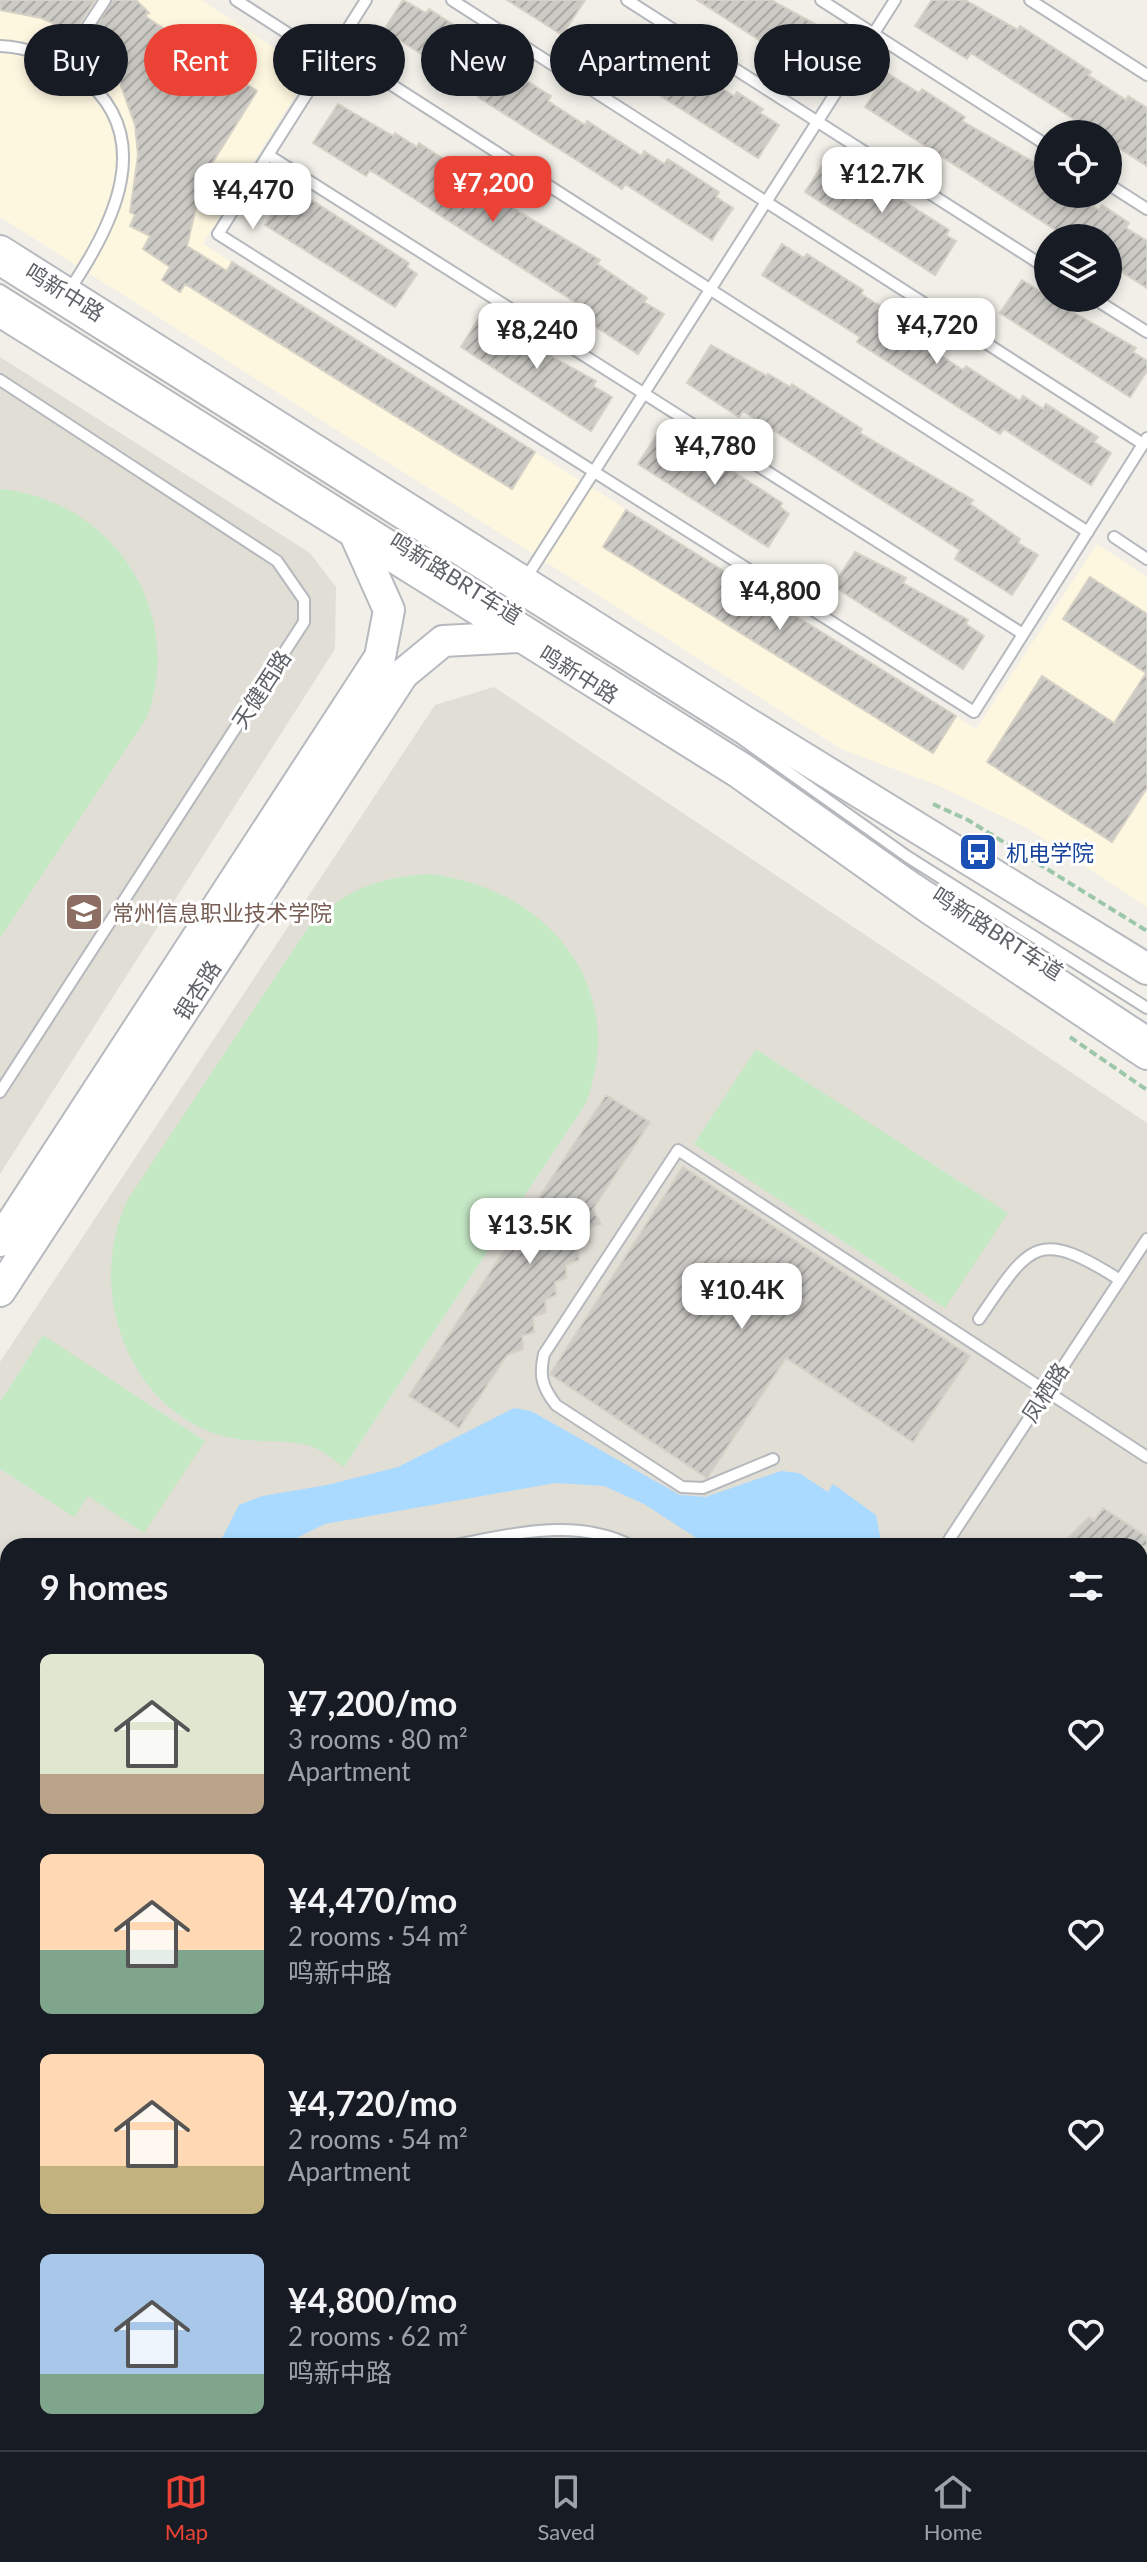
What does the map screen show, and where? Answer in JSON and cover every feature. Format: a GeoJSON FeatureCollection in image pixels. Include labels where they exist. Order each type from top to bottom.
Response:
{"type":"FeatureCollection","features":[{"type":"Feature","properties":{"kind":"main road","name":"鸣新中路"},"geometry":{"type":"LineString","coordinates":[[0,251],[703,696],[1147,969]]}},
{"type":"Feature","properties":{"kind":"main road","name":"鸣新中路"},"geometry":{"type":"LineString","coordinates":[[0,311],[738,772],[929,908],[1147,1054]]}},
{"type":"Feature","properties":{"kind":"main road","name":"银杏路"},"geometry":{"type":"LineString","coordinates":[[0,1241],[380,657],[389,610],[355,534]]}},
{"type":"Feature","properties":{"kind":"main road","name":"银杏路"},"geometry":{"type":"LineString","coordinates":[[0,1291],[403,674],[443,641],[518,637]]}},
{"type":"Feature","properties":{"kind":"lane"},"geometry":{"type":"LineString","coordinates":[[89,24],[105,0]]}},
{"type":"Feature","properties":{"kind":"lane"},"geometry":{"type":"LineString","coordinates":[[236,0],[273,24]]}},
{"type":"Feature","properties":{"kind":"lane"},"geometry":{"type":"LineString","coordinates":[[351,24],[366,0]]}},
{"type":"Feature","properties":{"kind":"lane"},"geometry":{"type":"LineString","coordinates":[[305,96],[218,234],[974,712],[1145,441],[452,0]]}},
{"type":"Feature","properties":{"kind":"lane"},"geometry":{"type":"LineString","coordinates":[[627,0],[1034,260]]}},
{"type":"Feature","properties":{"kind":"lane"},"geometry":{"type":"LineString","coordinates":[[821,0],[858,24]]}},
{"type":"Feature","properties":{"kind":"lane"},"geometry":{"type":"LineString","coordinates":[[879,24],[895,0]]}},
{"type":"Feature","properties":{"kind":"lane"},"geometry":{"type":"LineString","coordinates":[[1030,0],[1147,75]]}},
{"type":"Feature","properties":{"kind":"lane"},"geometry":{"type":"LineString","coordinates":[[890,45],[1034,137]]}},
{"type":"Feature","properties":{"kind":"lane"},"geometry":{"type":"LineString","coordinates":[[0,46],[24,49]]}},
{"type":"Feature","properties":{"kind":"lane"},"geometry":{"type":"LineString","coordinates":[[405,94],[1088,532]]}},
{"type":"Feature","properties":{"kind":"lane"},"geometry":{"type":"LineString","coordinates":[[67,294],[111,220],[125,167],[121,136],[98,96]]}},
{"type":"Feature","properties":{"kind":"lane"},"geometry":{"type":"LineString","coordinates":[[524,582],[834,96]]}},
{"type":"Feature","properties":{"kind":"lane"},"geometry":{"type":"LineString","coordinates":[[268,155],[1023,634]]}},
{"type":"Feature","properties":{"kind":"lane"},"geometry":{"type":"LineString","coordinates":[[1122,193],[1147,209]]}},
{"type":"Feature","properties":{"kind":"lane","name":"鸣新路BRT车道"},"geometry":{"type":"LineString","coordinates":[[0,271],[739,737],[908,857],[1147,1008]]}},
{"type":"Feature","properties":{"kind":"lane","name":"鸣新路BRT车道"},"geometry":{"type":"LineString","coordinates":[[0,290],[749,761],[916,879],[1147,1031]]}},
{"type":"Feature","properties":{"kind":"lane"},"geometry":{"type":"LineString","coordinates":[[1115,312],[1147,332]]}},
{"type":"Feature","properties":{"kind":"lane","name":"天健西路"},"geometry":{"type":"LineString","coordinates":[[0,380],[277,561],[304,600],[304,622],[0,1092]]}},
{"type":"Feature","properties":{"kind":"lane"},"geometry":{"type":"LineString","coordinates":[[1114,537],[1147,559]]}},
{"type":"Feature","properties":{"kind":"lane"},"geometry":{"type":"LineString","coordinates":[[703,696],[739,737]]}},
{"type":"Feature","properties":{"kind":"lane"},"geometry":{"type":"LineString","coordinates":[[773,1459],[703,1488],[682,1487],[556,1405],[544,1390],[540,1373],[544,1354],[678,1150],[1147,1457]]}},
{"type":"Feature","properties":{"kind":"lane","name":"凤栖路"},"geometry":{"type":"LineString","coordinates":[[950,1538],[1147,1239]]}},
{"type":"Feature","properties":{"kind":"lane"},"geometry":{"type":"LineString","coordinates":[[979,1319],[1016,1265],[1034,1250],[1055,1248],[1079,1254],[1120,1280]]}},
{"type":"Feature","properties":{"kind":"lane"},"geometry":{"type":"LineString","coordinates":[[497,1538],[555,1528],[616,1538]]}},
{"type":"Feature","properties":{"kind":"shaded area"},"geometry":{"type":"Polygon","coordinates":[[[0,0],[201,0],[238,24],[144,24],[144,96],[257,96],[257,36],[273,47],[273,96],[295,96],[203,244],[976,729],[1097,544],[1147,577],[1147,907],[1027,828],[939,786],[841,749],[0,217],[0,0]]]}},
{"type":"Feature","properties":{"kind":"shaded area","name":"常州信息职业技术学院"},"geometry":{"type":"Polygon","coordinates":[[[0,357],[310,553],[336,587],[335,649],[0,1174],[0,357]]]}},
{"type":"Feature","properties":{"kind":"shaded area"},"geometry":{"type":"Polygon","coordinates":[[[494,687],[1147,1123],[1147,1538],[0,1538],[0,1362],[435,705],[494,687]]]}},
{"type":"Feature","properties":{"kind":"green space"},"geometry":{"type":"Polygon","coordinates":[[[0,489],[40,497],[76,514],[106,538],[131,568],[148,602],[157,640],[156,679],[146,719],[0,938],[0,489]]]}},
{"type":"Feature","properties":{"kind":"green space"},"geometry":{"type":"Polygon","coordinates":[[[427,874],[470,882],[508,898],[541,921],[568,949],[587,983],[597,1021],[597,1062],[585,1105],[344,1467],[321,1451],[304,1444],[222,1436],[188,1421],[160,1399],[138,1371],[122,1339],[113,1304],[111,1269],[116,1233],[128,1199],[309,926],[335,904],[363,888],[393,878],[427,874]]]}},
{"type":"Feature","properties":{"kind":"green space"},"geometry":{"type":"Polygon","coordinates":[[[756,1049],[1008,1213],[945,1308],[694,1144],[756,1049]]]}},
{"type":"Feature","properties":{"kind":"green space"},"geometry":{"type":"Polygon","coordinates":[[[43,1335],[205,1441],[144,1533],[88,1496],[74,1517],[0,1469],[0,1402],[43,1335]]]}},
{"type":"Feature","properties":{"kind":"water"},"geometry":{"type":"Polygon","coordinates":[[[514,1408],[531,1411],[680,1495],[705,1497],[781,1471],[799,1473],[828,1492],[833,1484],[876,1515],[880,1538],[697,1538],[644,1504],[604,1486],[555,1483],[325,1524],[296,1538],[222,1538],[239,1505],[262,1496],[327,1485],[398,1467],[514,1408]]]}},
{"type":"Feature","properties":{"kind":"building"},"geometry":{"type":"Polygon","coordinates":[[[0,0],[95,0],[79,24],[55,24],[0,10],[0,0]]]}},
{"type":"Feature","properties":{"kind":"building"},"geometry":{"type":"Polygon","coordinates":[[[113,0],[136,0],[149,13],[145,16],[157,24],[144,24],[144,96],[254,96],[203,178],[187,246],[227,271],[232,262],[535,452],[512,489],[185,284],[180,292],[162,280],[170,267],[143,249],[150,236],[130,226],[135,215],[130,212],[138,155],[135,125],[125,96],[128,96],[128,24],[98,24],[113,0]]]}},
{"type":"Feature","properties":{"kind":"building"},"geometry":{"type":"Polygon","coordinates":[[[403,0],[426,13],[429,9],[452,24],[421,24],[421,54],[405,44],[405,24],[388,24],[403,0]]]}},
{"type":"Feature","properties":{"kind":"building"},"geometry":{"type":"Polygon","coordinates":[[[507,0],[585,0],[569,24],[550,24],[550,27],[507,0]]]}},
{"type":"Feature","properties":{"kind":"building"},"geometry":{"type":"Polygon","coordinates":[[[697,0],[771,0],[815,24],[754,24],[754,37],[697,0]]]}},
{"type":"Feature","properties":{"kind":"building"},"geometry":{"type":"Polygon","coordinates":[[[932,0],[965,0],[1018,30],[1020,26],[1091,72],[1088,75],[1126,100],[1128,96],[1147,108],[1147,166],[1122,150],[1122,120],[1075,120],[971,53],[967,59],[915,26],[932,0]]]}},
{"type":"Feature","properties":{"kind":"building"},"geometry":{"type":"Polygon","coordinates":[[[890,75],[919,93],[922,89],[965,117],[962,121],[1034,162],[1034,208],[1106,208],[1129,223],[1126,228],[1147,241],[1147,288],[1122,272],[1122,224],[1046,224],[865,107],[872,96],[890,96],[890,75]]]}},
{"type":"Feature","properties":{"kind":"building"},"geometry":{"type":"Polygon","coordinates":[[[534,86],[551,96],[548,101],[585,125],[587,121],[642,156],[644,151],[664,164],[668,159],[719,192],[716,197],[733,208],[712,240],[625,184],[622,189],[478,97],[534,96],[534,86]]]}},
{"type":"Feature","properties":{"kind":"building"},"geometry":{"type":"Polygon","coordinates":[[[738,93],[763,109],[760,113],[779,125],[758,158],[661,96],[738,96],[738,93]]]}},
{"type":"Feature","properties":{"kind":"building"},"geometry":{"type":"Polygon","coordinates":[[[338,104],[393,136],[395,133],[417,147],[419,143],[489,189],[486,192],[600,260],[597,264],[647,298],[644,302],[664,314],[638,354],[582,318],[587,310],[370,170],[366,176],[313,143],[338,104]]]}},
{"type":"Feature","properties":{"kind":"building"},"geometry":{"type":"Polygon","coordinates":[[[827,158],[836,164],[839,160],[949,230],[946,235],[956,241],[935,275],[805,192],[827,158]]]}},
{"type":"Feature","properties":{"kind":"building"},"geometry":{"type":"Polygon","coordinates":[[[287,190],[296,197],[299,192],[409,263],[407,267],[417,274],[395,307],[265,225],[287,190]]]}},
{"type":"Feature","properties":{"kind":"building"},"geometry":{"type":"Polygon","coordinates":[[[782,244],[804,258],[807,254],[863,290],[861,294],[880,306],[878,309],[929,341],[926,346],[963,370],[966,366],[1020,401],[1023,396],[1043,409],[1046,404],[1098,437],[1094,442],[1111,453],[1091,485],[1004,429],[1000,434],[857,342],[860,337],[762,275],[782,244]]]}},
{"type":"Feature","properties":{"kind":"building"},"geometry":{"type":"Polygon","coordinates":[[[1022,280],[1034,287],[1034,312],[1073,312],[1136,348],[1133,352],[1147,361],[1147,371],[1130,397],[1000,313],[1022,280]]]}},
{"type":"Feature","properties":{"kind":"building"},"geometry":{"type":"Polygon","coordinates":[[[482,313],[503,327],[506,322],[534,340],[531,345],[596,381],[593,386],[612,397],[591,431],[461,347],[482,313]]]}},
{"type":"Feature","properties":{"kind":"building"},"geometry":{"type":"Polygon","coordinates":[[[711,345],[767,376],[790,387],[792,384],[862,429],[860,433],[973,500],[970,504],[1020,539],[1018,543],[1038,555],[1012,595],[955,559],[960,550],[743,411],[739,417],[687,383],[711,345]]]}},
{"type":"Feature","properties":{"kind":"building"},"geometry":{"type":"Polygon","coordinates":[[[660,430],[669,436],[672,432],[782,503],[780,507],[789,514],[768,547],[638,464],[660,430]]]}},
{"type":"Feature","properties":{"kind":"building"},"geometry":{"type":"Polygon","coordinates":[[[626,510],[956,716],[933,753],[603,547],[626,510]]]}},
{"type":"Feature","properties":{"kind":"building"},"geometry":{"type":"Polygon","coordinates":[[[855,552],[906,578],[903,583],[968,620],[966,624],[984,636],[963,669],[833,586],[855,552]]]}},
{"type":"Feature","properties":{"kind":"building"},"geometry":{"type":"Polygon","coordinates":[[[1090,577],[1147,614],[1147,788],[1112,842],[987,762],[1042,676],[1114,723],[1146,673],[1063,619],[1090,577]]]}},
{"type":"Feature","properties":{"kind":"building"},"geometry":{"type":"Polygon","coordinates":[[[606,1095],[650,1122],[593,1209],[601,1224],[588,1228],[590,1242],[578,1246],[579,1260],[566,1265],[566,1278],[555,1282],[556,1295],[545,1300],[546,1312],[533,1317],[534,1332],[522,1336],[523,1349],[507,1355],[459,1428],[409,1396],[606,1095]]]}},
{"type":"Feature","properties":{"kind":"building"},"geometry":{"type":"Polygon","coordinates":[[[683,1167],[970,1356],[913,1442],[786,1358],[707,1478],[550,1374],[683,1167]]]}},
{"type":"Feature","properties":{"kind":"building"},"geometry":{"type":"Polygon","coordinates":[[[1103,1508],[1147,1538],[1068,1538],[1089,1517],[1094,1521],[1103,1508]]]}},
{"type":"Feature","properties":{"kind":"place","name":"机电学院"},"geometry":{"type":"Point","coordinates":[978,852]}},
{"type":"Feature","properties":{"kind":"place","name":"常州信息职业技术学院"},"geometry":{"type":"Point","coordinates":[84,912]}}]}
